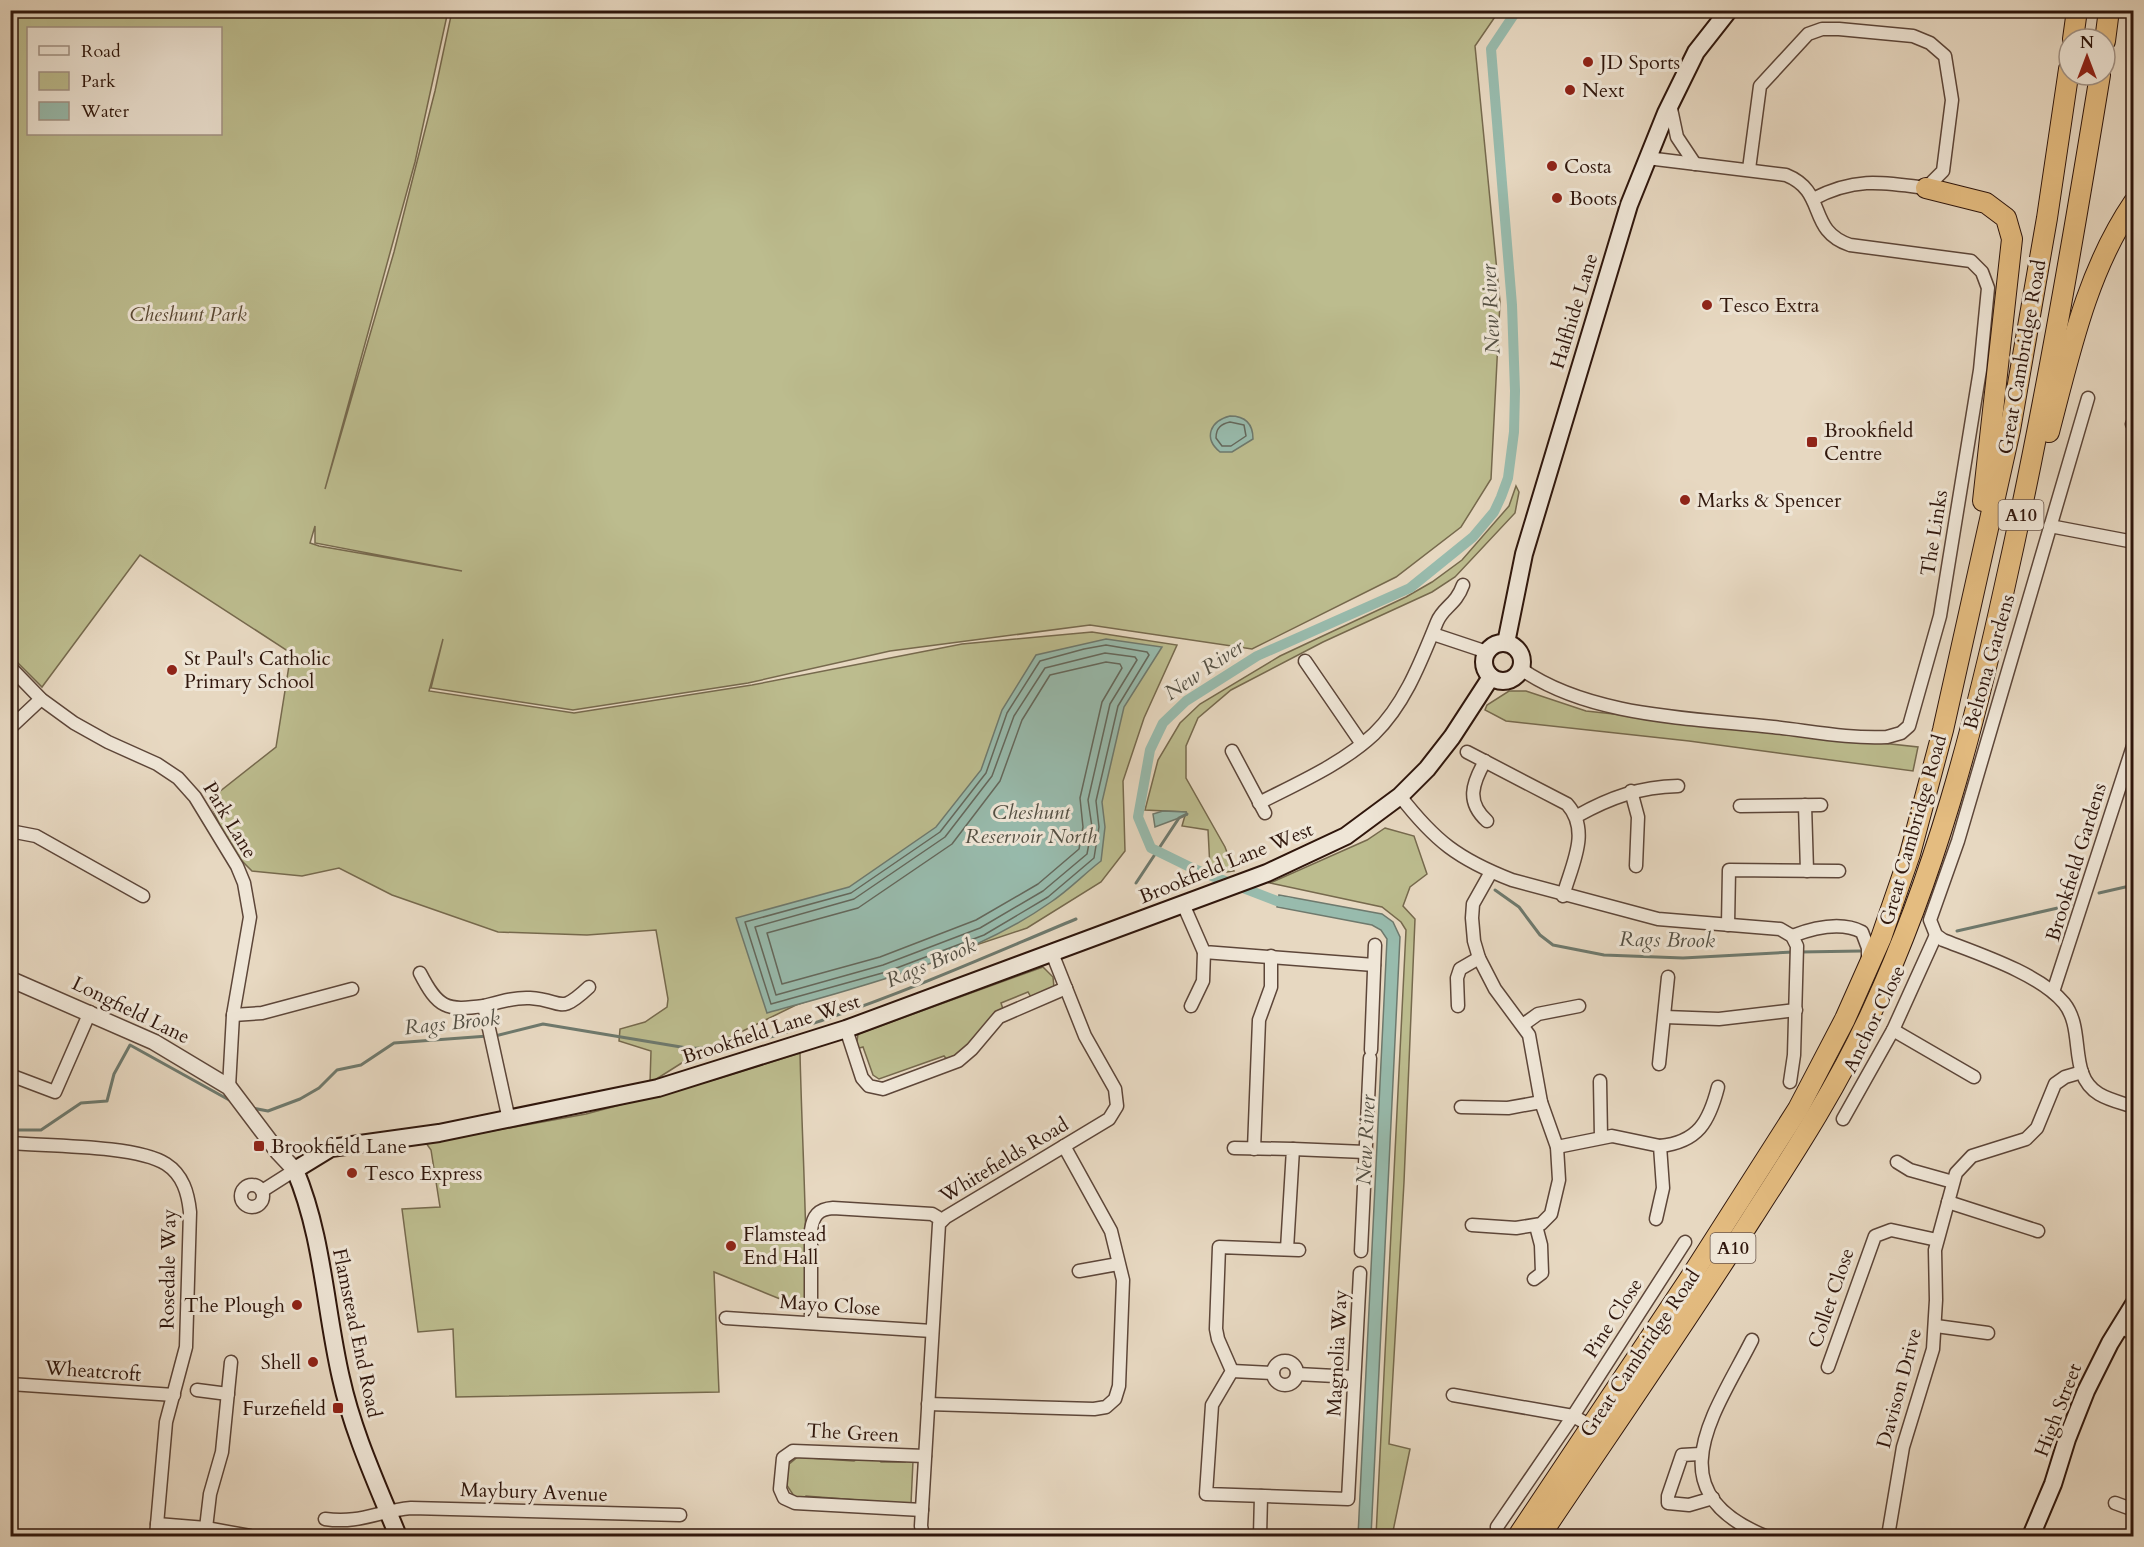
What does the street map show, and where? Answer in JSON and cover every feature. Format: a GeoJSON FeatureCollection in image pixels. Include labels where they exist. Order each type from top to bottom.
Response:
{"type":"FeatureCollection","features":[{"type":"Feature","properties":{"kind":"highway"},"geometry":{"type":"LineString","coordinates":[[2075,27],[2078,10]]}},
{"type":"Feature","properties":{"kind":"highway"},"geometry":{"type":"LineString","coordinates":[[2107,27],[2109,10]]}},
{"type":"Feature","properties":{"kind":"highway","name":"Great Cambridge Road"},"geometry":{"type":"LineString","coordinates":[[1518,1536],[1798,1109],[1845,1019],[1868,968],[1910,854],[1943,730],[2010,430],[2047,218],[2066,87]]}},
{"type":"Feature","properties":{"kind":"highway","name":"Great Cambridge Road"},"geometry":{"type":"LineString","coordinates":[[1540,1536],[1707,1288],[1827,1102],[1872,1012],[1915,911],[1944,827],[1991,648],[2029,479],[2098,87]]}},
{"type":"Feature","properties":{"kind":"highway"},"geometry":{"type":"LineString","coordinates":[[1926,188],[1986,203],[2006,218],[2013,239],[1983,501],[1984,540]]}},
{"type":"Feature","properties":{"kind":"highway"},"geometry":{"type":"LineString","coordinates":[[2029,479],[2046,447],[2077,325],[2104,252],[2133,202]]}},
{"type":"Feature","properties":{"kind":"main road","name":"Halfhide Lane"},"geometry":{"type":"LineString","coordinates":[[1506,643],[1524,554],[1539,500],[1626,216],[1670,104],[1696,52],[1729,10]]}},
{"type":"Feature","properties":{"kind":"main road"},"geometry":{"type":"LineString","coordinates":[[1506,643],[1521,654],[1521,669],[1508,681],[1491,677],[1484,665],[1487,652],[1495,645],[1506,643]]}},
{"type":"Feature","properties":{"kind":"main road","name":"Brookfield Lane West"},"geometry":{"type":"LineString","coordinates":[[295,1170],[331,1148],[398,1140],[509,1120],[658,1088],[846,1029],[1254,877],[1346,836],[1400,796],[1427,769],[1452,737],[1491,677]]}},
{"type":"Feature","properties":{"kind":"main road","name":"Flamstead End Road"},"geometry":{"type":"LineString","coordinates":[[295,1170],[311,1217],[342,1385],[361,1446],[398,1536]]}},
{"type":"Feature","properties":{"kind":"main road","name":"High Street"},"geometry":{"type":"LineString","coordinates":[[2031,1536],[2053,1484],[2067,1439],[2086,1391],[2127,1330],[2133,1304]]}},
{"type":"Feature","properties":{"kind":"street"},"geometry":{"type":"LineString","coordinates":[[1749,169],[1760,86],[1808,34],[1822,29],[1839,29],[1913,36],[1930,43],[1945,56],[1952,100],[1943,171],[1926,188],[1885,182],[1860,182],[1831,190],[1814,199]]}},
{"type":"Feature","properties":{"kind":"street"},"geometry":{"type":"LineString","coordinates":[[1670,104],[1677,137],[1695,164]]}},
{"type":"Feature","properties":{"kind":"street","name":"The Links"},"geometry":{"type":"LineString","coordinates":[[1521,669],[1542,684],[1598,705],[1702,721],[1873,738],[1901,733],[1909,726],[1940,616],[1980,370],[1988,288],[1982,272],[1971,261],[1850,245],[1837,241],[1828,234],[1814,199],[1796,179],[1769,171],[1647,158]]}},
{"type":"Feature","properties":{"kind":"street","name":"Beltona Gardens"},"geometry":{"type":"LineString","coordinates":[[1936,935],[1930,920],[1932,908],[1958,841],[2088,398]]}},
{"type":"Feature","properties":{"kind":"street"},"geometry":{"type":"LineString","coordinates":[[2050,526],[2133,542]]}},
{"type":"Feature","properties":{"kind":"street"},"geometry":{"type":"LineString","coordinates":[[1232,751],[1262,808],[1362,744],[1375,733],[1409,686],[1438,620],[1457,600],[1463,585]]}},
{"type":"Feature","properties":{"kind":"street"},"geometry":{"type":"LineString","coordinates":[[1433,633],[1487,652]]}},
{"type":"Feature","properties":{"kind":"street"},"geometry":{"type":"LineString","coordinates":[[1305,661],[1362,744]]}},
{"type":"Feature","properties":{"kind":"street","name":"Park Lane"},"geometry":{"type":"LineString","coordinates":[[10,667],[40,699],[89,733],[157,764],[178,778],[195,797],[223,842],[244,883],[250,917],[233,1015],[232,1091]]}},
{"type":"Feature","properties":{"kind":"street"},"geometry":{"type":"LineString","coordinates":[[10,728],[40,699]]}},
{"type":"Feature","properties":{"kind":"street","name":"Brookfield Gardens"},"geometry":{"type":"LineString","coordinates":[[2053,992],[2133,743]]}},
{"type":"Feature","properties":{"kind":"street"},"geometry":{"type":"LineString","coordinates":[[1467,752],[1567,804],[1577,816],[1580,828],[1579,841],[1563,896]]}},
{"type":"Feature","properties":{"kind":"street"},"geometry":{"type":"LineString","coordinates":[[1485,761],[1475,779],[1472,793],[1476,808],[1487,821]]}},
{"type":"Feature","properties":{"kind":"street"},"geometry":{"type":"LineString","coordinates":[[1577,816],[1631,791],[1648,787],[1678,786]]}},
{"type":"Feature","properties":{"kind":"street"},"geometry":{"type":"LineString","coordinates":[[1631,791],[1638,817],[1636,866]]}},
{"type":"Feature","properties":{"kind":"street"},"geometry":{"type":"LineString","coordinates":[[1400,796],[1423,826],[1447,847],[1491,872],[1563,896],[1658,919],[1768,926],[1780,929],[1795,947],[1796,1010],[1790,1082]]}},
{"type":"Feature","properties":{"kind":"street"},"geometry":{"type":"LineString","coordinates":[[1805,805],[1807,871]]}},
{"type":"Feature","properties":{"kind":"street"},"geometry":{"type":"LineString","coordinates":[[1740,806],[1821,805]]}},
{"type":"Feature","properties":{"kind":"street"},"geometry":{"type":"LineString","coordinates":[[10,831],[36,836],[143,896]]}},
{"type":"Feature","properties":{"kind":"street"},"geometry":{"type":"LineString","coordinates":[[1728,925],[1729,870],[1839,871]]}},
{"type":"Feature","properties":{"kind":"street"},"geometry":{"type":"LineString","coordinates":[[1472,1225],[1516,1228],[1536,1226],[1548,1218],[1555,1202],[1559,1180],[1557,1147],[1541,1102],[1533,1053],[1524,1024],[1496,989],[1479,958],[1472,927],[1472,909],[1491,872]]}},
{"type":"Feature","properties":{"kind":"street"},"geometry":{"type":"LineString","coordinates":[[1183,903],[1204,952],[1203,981],[1191,1006]]}},
{"type":"Feature","properties":{"kind":"street"},"geometry":{"type":"LineString","coordinates":[[1795,947],[1817,927],[1855,928],[1862,933],[1868,948],[1868,968]]}},
{"type":"Feature","properties":{"kind":"street"},"geometry":{"type":"LineString","coordinates":[[1936,935],[2024,975],[2053,992],[2072,1016],[2082,1072],[2089,1085],[2100,1095],[2133,1107]]}},
{"type":"Feature","properties":{"kind":"street","name":"Anchor Close"},"geometry":{"type":"LineString","coordinates":[[1843,1119],[1893,1030],[1936,935]]}},
{"type":"Feature","properties":{"kind":"street"},"geometry":{"type":"LineString","coordinates":[[1361,1251],[1375,945]]}},
{"type":"Feature","properties":{"kind":"street"},"geometry":{"type":"LineString","coordinates":[[1204,952],[1374,964]]}},
{"type":"Feature","properties":{"kind":"street","name":"Whitefields Road"},"geometry":{"type":"LineString","coordinates":[[923,1536],[922,1510],[937,1230],[942,1220],[1109,1119],[1116,1111],[1118,1101],[1115,1089],[1085,1036],[1052,953]]}},
{"type":"Feature","properties":{"kind":"street"},"geometry":{"type":"LineString","coordinates":[[1254,1149],[1259,1020],[1271,987],[1271,956]]}},
{"type":"Feature","properties":{"kind":"street"},"geometry":{"type":"LineString","coordinates":[[1458,1006],[1457,978],[1460,969],[1479,958]]}},
{"type":"Feature","properties":{"kind":"street"},"geometry":{"type":"LineString","coordinates":[[420,973],[431,995],[441,1004],[454,1009],[531,998],[565,1005],[575,1000],[589,987]]}},
{"type":"Feature","properties":{"kind":"street"},"geometry":{"type":"LineString","coordinates":[[1659,1064],[1668,977]]}},
{"type":"Feature","properties":{"kind":"street","name":"Longfield Lane"},"geometry":{"type":"LineString","coordinates":[[10,979],[90,1012],[154,1042],[232,1091]]}},
{"type":"Feature","properties":{"kind":"street"},"geometry":{"type":"LineString","coordinates":[[846,1029],[862,1078],[869,1086],[883,1089],[958,1061],[972,1049],[999,1017],[1066,988]]}},
{"type":"Feature","properties":{"kind":"street"},"geometry":{"type":"LineString","coordinates":[[233,1015],[249,1016],[351,989]]}},
{"type":"Feature","properties":{"kind":"street"},"geometry":{"type":"LineString","coordinates":[[484,1006],[509,1120]]}},
{"type":"Feature","properties":{"kind":"street"},"geometry":{"type":"LineString","coordinates":[[1524,1024],[1538,1014],[1579,1006]]}},
{"type":"Feature","properties":{"kind":"street"},"geometry":{"type":"LineString","coordinates":[[1665,1017],[1719,1019],[1796,1010]]}},
{"type":"Feature","properties":{"kind":"street"},"geometry":{"type":"LineString","coordinates":[[10,1075],[55,1092],[90,1012]]}},
{"type":"Feature","properties":{"kind":"street"},"geometry":{"type":"LineString","coordinates":[[1893,1030],[1974,1077]]}},
{"type":"Feature","properties":{"kind":"street","name":"Davison Drive"},"geometry":{"type":"LineString","coordinates":[[1888,1536],[1897,1471],[1927,1372],[1936,1326],[1934,1260],[1937,1240],[1953,1182],[1959,1168],[1972,1156],[2026,1140],[2037,1128],[2055,1084],[2065,1077],[2082,1072]]}},
{"type":"Feature","properties":{"kind":"street"},"geometry":{"type":"LineString","coordinates":[[1600,1081],[1601,1137]]}},
{"type":"Feature","properties":{"kind":"street"},"geometry":{"type":"LineString","coordinates":[[1557,1147],[1601,1137],[1621,1137],[1660,1146],[1684,1141],[1697,1133],[1713,1107],[1718,1087]]}},
{"type":"Feature","properties":{"kind":"street"},"geometry":{"type":"LineString","coordinates":[[232,1091],[295,1170],[262,1191]]}},
{"type":"Feature","properties":{"kind":"street"},"geometry":{"type":"LineString","coordinates":[[1461,1107],[1508,1108],[1541,1102]]}},
{"type":"Feature","properties":{"kind":"street","name":"Rosedale Way"},"geometry":{"type":"LineString","coordinates":[[10,1143],[146,1156],[168,1165],[183,1182],[190,1212],[186,1347],[166,1422],[156,1530]]}},
{"type":"Feature","properties":{"kind":"street"},"geometry":{"type":"LineString","coordinates":[[928,1404],[1077,1409],[1106,1407],[1115,1399],[1122,1356],[1123,1280],[1116,1245],[1101,1209],[1064,1146]]}},
{"type":"Feature","properties":{"kind":"street"},"geometry":{"type":"LineString","coordinates":[[1656,1218],[1663,1188],[1660,1146]]}},
{"type":"Feature","properties":{"kind":"street"},"geometry":{"type":"LineString","coordinates":[[1234,1148],[1365,1152]]}},
{"type":"Feature","properties":{"kind":"street"},"geometry":{"type":"LineString","coordinates":[[1232,1371],[1216,1329],[1219,1247],[1293,1250],[1293,1149]]}},
{"type":"Feature","properties":{"kind":"street"},"geometry":{"type":"LineString","coordinates":[[1897,1162],[1910,1170],[1953,1182]]}},
{"type":"Feature","properties":{"kind":"street"},"geometry":{"type":"LineString","coordinates":[[1948,1202],[2038,1231]]}},
{"type":"Feature","properties":{"kind":"street"},"geometry":{"type":"LineString","coordinates":[[811,1323],[812,1230],[813,1219],[820,1211],[832,1208],[932,1214],[942,1220]]}},
{"type":"Feature","properties":{"kind":"street"},"geometry":{"type":"LineString","coordinates":[[1534,1279],[1542,1272],[1541,1245],[1536,1226]]}},
{"type":"Feature","properties":{"kind":"street","name":"Collet Close"},"geometry":{"type":"LineString","coordinates":[[1828,1367],[1875,1236],[1891,1230],[1937,1240]]}},
{"type":"Feature","properties":{"kind":"street","name":"Pine Close"},"geometry":{"type":"LineString","coordinates":[[1497,1527],[1573,1416],[1685,1242]]}},
{"type":"Feature","properties":{"kind":"street"},"geometry":{"type":"LineString","coordinates":[[1079,1271],[1118,1264]]}},
{"type":"Feature","properties":{"kind":"street","name":"Magnolia Way"},"geometry":{"type":"LineString","coordinates":[[1261,1496],[1348,1499],[1360,1273]]}},
{"type":"Feature","properties":{"kind":"street","name":"Mayo Close"},"geometry":{"type":"LineString","coordinates":[[726,1318],[932,1331]]}},
{"type":"Feature","properties":{"kind":"street"},"geometry":{"type":"LineString","coordinates":[[1936,1326],[1988,1333]]}},
{"type":"Feature","properties":{"kind":"street"},"geometry":{"type":"LineString","coordinates":[[1752,1340],[1715,1411],[1700,1454],[1703,1477],[1713,1498],[1730,1518],[1765,1536]]}},
{"type":"Feature","properties":{"kind":"street"},"geometry":{"type":"LineString","coordinates":[[206,1528],[210,1494],[220,1462],[231,1362]]}},
{"type":"Feature","properties":{"kind":"street"},"geometry":{"type":"LineString","coordinates":[[1232,1371],[1273,1373],[1278,1383],[1286,1385],[1294,1381],[1297,1374],[1354,1377]]}},
{"type":"Feature","properties":{"kind":"street"},"geometry":{"type":"LineString","coordinates":[[1232,1371],[1212,1405],[1206,1494],[1261,1496],[1260,1536]]}},
{"type":"Feature","properties":{"kind":"street","name":"Wheatcroft"},"geometry":{"type":"LineString","coordinates":[[10,1384],[174,1395]]}},
{"type":"Feature","properties":{"kind":"street"},"geometry":{"type":"LineString","coordinates":[[197,1390],[228,1394]]}},
{"type":"Feature","properties":{"kind":"street"},"geometry":{"type":"LineString","coordinates":[[1453,1395],[1573,1416],[1592,1426]]}},
{"type":"Feature","properties":{"kind":"street","name":"The Green"},"geometry":{"type":"LineString","coordinates":[[922,1510],[795,1503],[784,1498],[780,1489],[783,1458],[793,1451],[925,1456]]}},
{"type":"Feature","properties":{"kind":"street"},"geometry":{"type":"LineString","coordinates":[[1700,1454],[1682,1455],[1668,1496],[1668,1503],[1689,1504],[1713,1498]]}},
{"type":"Feature","properties":{"kind":"street"},"geometry":{"type":"LineString","coordinates":[[2115,1503],[2133,1510]]}},
{"type":"Feature","properties":{"kind":"street"},"geometry":{"type":"LineString","coordinates":[[325,1519],[356,1521],[388,1510]]}},
{"type":"Feature","properties":{"kind":"street","name":"Maybury Avenue"},"geometry":{"type":"LineString","coordinates":[[388,1510],[680,1515]]}},
{"type":"Feature","properties":{"kind":"street"},"geometry":{"type":"LineString","coordinates":[[156,1530],[206,1528],[250,1536]]}},
{"type":"Feature","properties":{"kind":"green space","name":"Cheshunt Park"},"geometry":{"type":"Polygon","coordinates":[[[10,11],[448,11],[415,162],[325,489],[394,252],[435,91],[452,11],[1499,11],[1475,46],[1500,302],[1491,479],[1461,527],[1396,577],[1252,649],[1090,625],[890,651],[748,683],[573,710],[431,688],[443,639],[429,691],[574,713],[752,685],[962,644],[1092,632],[1177,645],[1144,718],[1123,781],[1125,851],[1101,882],[1027,928],[796,1005],[696,1054],[650,1083],[651,1051],[619,1041],[620,1029],[645,1022],[667,1007],[668,999],[656,930],[587,935],[498,932],[392,895],[339,868],[302,876],[252,871],[239,858],[222,831],[209,800],[276,747],[291,653],[140,555],[42,687],[11,656],[10,11]],[[315,526],[310,543],[319,546],[462,571],[315,543],[315,526]]]}},
{"type":"Feature","properties":{"kind":"green space"},"geometry":{"type":"Polygon","coordinates":[[[1516,486],[1519,492],[1515,513],[1455,577],[1432,592],[1323,642],[1231,690],[1198,718],[1186,746],[1186,778],[1225,847],[1234,871],[1227,872],[1210,868],[1208,830],[1182,826],[1186,812],[1145,810],[1158,760],[1180,723],[1200,704],[1280,656],[1406,597],[1432,582],[1462,560],[1509,506],[1516,486]]]}},
{"type":"Feature","properties":{"kind":"green space"},"geometry":{"type":"Polygon","coordinates":[[[1509,691],[1526,691],[1586,711],[1918,747],[1913,771],[1689,741],[1506,721],[1485,710],[1487,705],[1509,691]]]}},
{"type":"Feature","properties":{"kind":"green space"},"geometry":{"type":"Polygon","coordinates":[[[1385,828],[1414,836],[1427,874],[1410,887],[1403,906],[1415,919],[1404,1182],[1389,1444],[1410,1449],[1392,1536],[1376,1536],[1406,930],[1401,922],[1382,907],[1270,883],[1367,840],[1385,828]]]}},
{"type":"Feature","properties":{"kind":"green space"},"geometry":{"type":"Polygon","coordinates":[[[1043,967],[1053,977],[1054,988],[1032,999],[1028,992],[1001,1003],[1003,1009],[973,1043],[949,1062],[944,1056],[879,1079],[873,1075],[863,1047],[856,1049],[858,1034],[1043,967]]]}},
{"type":"Feature","properties":{"kind":"green space"},"geometry":{"type":"Polygon","coordinates":[[[800,1053],[807,1310],[714,1272],[719,1392],[456,1397],[453,1329],[418,1332],[402,1209],[440,1207],[431,1150],[426,1143],[586,1114],[717,1079],[800,1053]]]}},
{"type":"Feature","properties":{"kind":"green space"},"geometry":{"type":"Polygon","coordinates":[[[809,1454],[810,1458],[854,1461],[861,1457],[877,1457],[881,1462],[905,1462],[905,1459],[913,1461],[911,1504],[806,1496],[805,1500],[794,1496],[786,1484],[788,1465],[800,1455],[809,1454]]]}},
{"type":"Feature","properties":{"kind":"water"},"geometry":{"type":"Polygon","coordinates":[[[1240,417],[1250,425],[1253,439],[1232,452],[1220,452],[1212,441],[1211,431],[1223,418],[1240,417]]]}},
{"type":"Feature","properties":{"kind":"water","name":"Cheshunt Reservoir North"},"geometry":{"type":"Polygon","coordinates":[[[1106,639],[1162,647],[1124,707],[1102,802],[1105,827],[1101,861],[1051,902],[986,940],[914,969],[767,1013],[736,918],[849,887],[936,827],[981,770],[1002,710],[1036,655],[1106,639]]]}},
{"type":"Feature","properties":{"kind":"water"},"geometry":{"type":"Polygon","coordinates":[[[1163,811],[1186,812],[1187,815],[1155,827],[1153,814],[1163,811]]]}},
{"type":"Feature","properties":{"kind":"water"},"geometry":{"type":"Polygon","coordinates":[[[1279,895],[1382,914],[1393,922],[1400,937],[1371,1536],[1358,1536],[1387,939],[1381,930],[1372,925],[1277,907],[1279,895]]]}},
{"type":"Feature","properties":{"kind":"waterway","name":"New River"},"geometry":{"type":"LineString","coordinates":[[1291,903],[1277,901],[1194,869],[1151,848],[1138,817],[1150,750],[1163,723],[1186,701],[1257,656],[1410,588],[1473,537],[1494,512],[1508,478],[1514,432],[1515,391],[1512,305],[1491,49],[1517,10]]}},
{"type":"Feature","properties":{"kind":"waterway","name":"Rags Brook"},"geometry":{"type":"LineString","coordinates":[[1136,883],[1179,818],[1187,814]]}},
{"type":"Feature","properties":{"kind":"waterway","name":"Rags Brook"},"geometry":{"type":"LineString","coordinates":[[2099,893],[2134,885]]}},
{"type":"Feature","properties":{"kind":"waterway","name":"Rags Brook"},"geometry":{"type":"LineString","coordinates":[[1495,890],[1519,907],[1540,935],[1553,945],[1604,955],[1683,958],[1793,952]]}},
{"type":"Feature","properties":{"kind":"waterway","name":"Rags Brook"},"geometry":{"type":"LineString","coordinates":[[1957,931],[2071,905]]}},
{"type":"Feature","properties":{"kind":"waterway","name":"Rags Brook"},"geometry":{"type":"LineString","coordinates":[[690,1048],[741,1044],[807,1026],[919,985],[1076,919]]}},
{"type":"Feature","properties":{"kind":"waterway","name":"Rags Brook"},"geometry":{"type":"LineString","coordinates":[[1800,952],[1861,951]]}},
{"type":"Feature","properties":{"kind":"waterway","name":"Rags Brook"},"geometry":{"type":"LineString","coordinates":[[495,1036],[543,1024],[687,1048]]}},
{"type":"Feature","properties":{"kind":"waterway","name":"Rags Brook"},"geometry":{"type":"LineString","coordinates":[[252,1108],[268,1111],[300,1099],[319,1088],[337,1070],[361,1065],[394,1043],[488,1036]]}},
{"type":"Feature","properties":{"kind":"waterway","name":"Rags Brook"},"geometry":{"type":"LineString","coordinates":[[10,1130],[41,1130],[81,1103],[107,1101],[114,1074],[130,1045],[231,1101]]}},
{"type":"Feature","properties":{"kind":"place","name":"JD Sports"},"geometry":{"type":"Point","coordinates":[1588,62]}},
{"type":"Feature","properties":{"kind":"place","name":"Next"},"geometry":{"type":"Point","coordinates":[1570,90]}},
{"type":"Feature","properties":{"kind":"place","name":"Costa"},"geometry":{"type":"Point","coordinates":[1552,166]}},
{"type":"Feature","properties":{"kind":"place","name":"Boots"},"geometry":{"type":"Point","coordinates":[1557,198]}},
{"type":"Feature","properties":{"kind":"place","name":"Tesco Extra"},"geometry":{"type":"Point","coordinates":[1707,305]}},
{"type":"Feature","properties":{"kind":"place","name":"Brookfield Centre"},"geometry":{"type":"Point","coordinates":[1812,442]}},
{"type":"Feature","properties":{"kind":"place","name":"Marks & Spencer"},"geometry":{"type":"Point","coordinates":[1685,500]}},
{"type":"Feature","properties":{"kind":"place","name":"St Paul's Catholic Primary School"},"geometry":{"type":"Point","coordinates":[172,670]}},
{"type":"Feature","properties":{"kind":"place","name":"Brookfield Lane"},"geometry":{"type":"Point","coordinates":[259,1146]}},
{"type":"Feature","properties":{"kind":"place","name":"Tesco Express"},"geometry":{"type":"Point","coordinates":[352,1173]}},
{"type":"Feature","properties":{"kind":"place","name":"Flamstead End Hall"},"geometry":{"type":"Point","coordinates":[731,1246]}},
{"type":"Feature","properties":{"kind":"place","name":"The Plough"},"geometry":{"type":"Point","coordinates":[297,1305]}},
{"type":"Feature","properties":{"kind":"place","name":"Shell"},"geometry":{"type":"Point","coordinates":[313,1362]}},
{"type":"Feature","properties":{"kind":"place","name":"Furzefield"},"geometry":{"type":"Point","coordinates":[338,1408]}}]}
